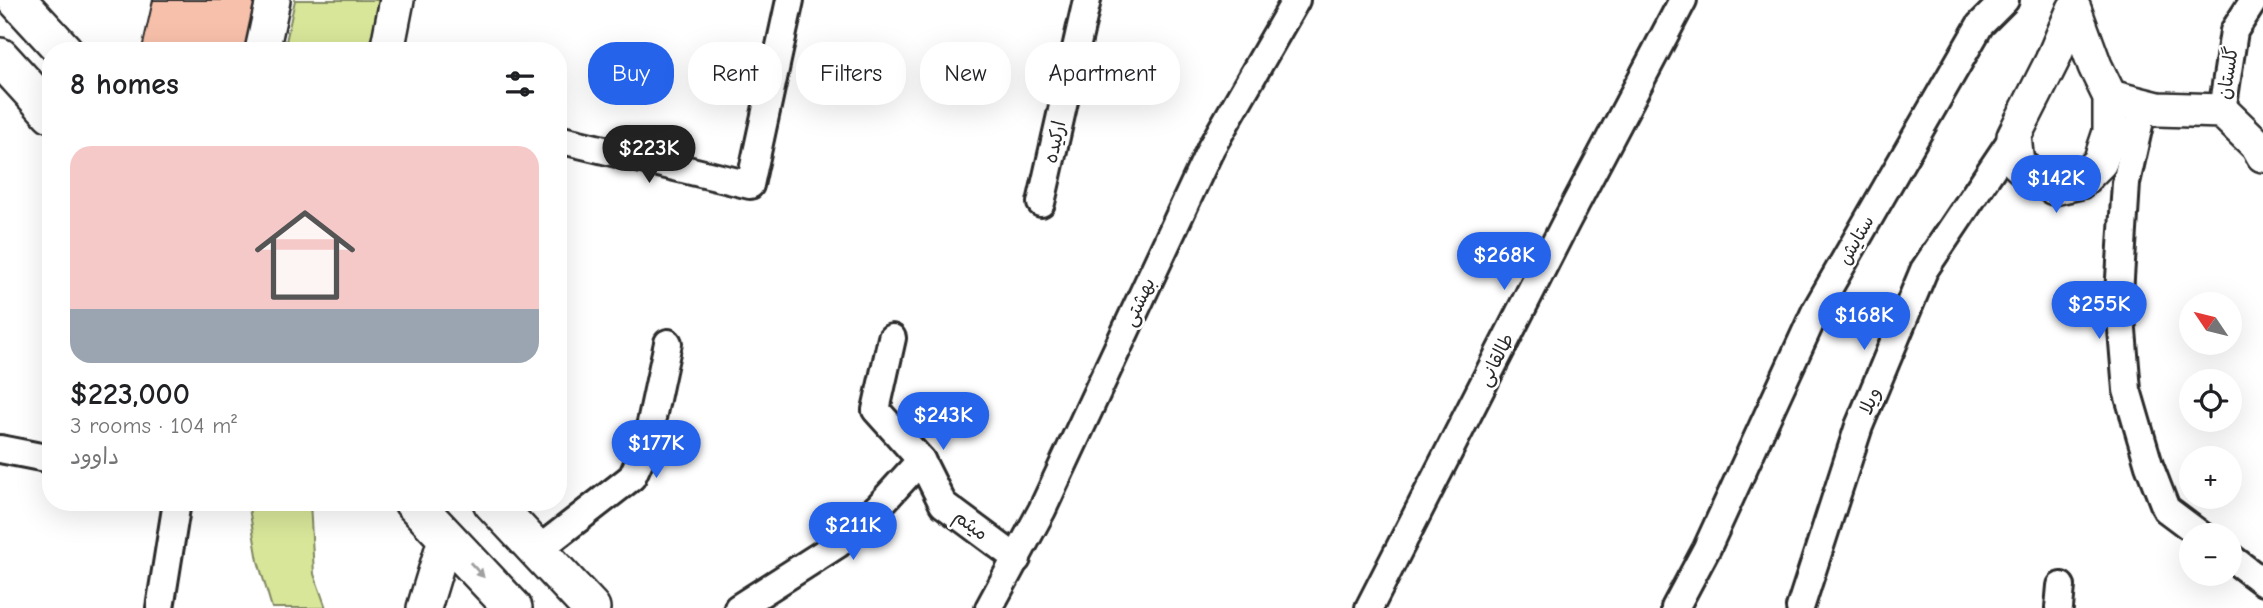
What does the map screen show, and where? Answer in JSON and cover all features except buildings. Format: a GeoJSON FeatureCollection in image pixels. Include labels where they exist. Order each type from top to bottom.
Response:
{"type":"FeatureCollection","features":[{"type":"Feature","properties":{"kind":"main road"},"geometry":{"type":"LineString","coordinates":[[17,0],[56,42]]}},
{"type":"Feature","properties":{"kind":"main road"},"geometry":{"type":"LineString","coordinates":[[0,57],[42,103]]}},
{"type":"Feature","properties":{"kind":"main road"},"geometry":{"type":"LineString","coordinates":[[422,511],[513,608]]}},
{"type":"Feature","properties":{"kind":"main road"},"geometry":{"type":"LineString","coordinates":[[501,511],[592,608]]}},
{"type":"Feature","properties":{"kind":"street"},"geometry":{"type":"LineString","coordinates":[[264,42],[273,0]]}},
{"type":"Feature","properties":{"kind":"street"},"geometry":{"type":"LineString","coordinates":[[389,42],[397,0]]}},
{"type":"Feature","properties":{"kind":"street"},"geometry":{"type":"LineString","coordinates":[[567,141],[750,184],[790,0]]}},
{"type":"Feature","properties":{"kind":"street","name":"ارکیده"},"geometry":{"type":"LineString","coordinates":[[1041,203],[1087,0]]}},
{"type":"Feature","properties":{"kind":"street","name":"بهشتی"},"geometry":{"type":"LineString","coordinates":[[989,608],[1048,497],[1211,148],[1296,0]]}},
{"type":"Feature","properties":{"kind":"street","name":"طالقانی"},"geometry":{"type":"LineString","coordinates":[[1369,608],[1683,0]]}},
{"type":"Feature","properties":{"kind":"street","name":"ستایش"},"geometry":{"type":"LineString","coordinates":[[1675,608],[1707,548],[1816,310],[1980,25],[2006,0]]}},
{"type":"Feature","properties":{"kind":"street","name":"گلستان"},"geometry":{"type":"LineString","coordinates":[[2222,111],[2234,30],[2254,0]]}},
{"type":"Feature","properties":{"kind":"street"},"geometry":{"type":"LineString","coordinates":[[2074,5],[2095,66],[2110,97],[2110,132],[2100,162],[2080,182],[2054,188],[2031,175],[2017,163],[2014,136],[2052,61],[2074,5]]}},
{"type":"Feature","properties":{"kind":"street"},"geometry":{"type":"LineString","coordinates":[[2110,97],[2158,110],[2222,111],[2258,146],[2263,155]]}},
{"type":"Feature","properties":{"kind":"street"},"geometry":{"type":"LineString","coordinates":[[2143,107],[2126,183],[2119,294],[2127,390],[2149,465],[2166,509],[2185,523]]}},
{"type":"Feature","properties":{"kind":"street","name":"ویلا"},"geometry":{"type":"LineString","coordinates":[[1800,608],[1859,426],[1924,270],[2014,136]]}},
{"type":"Feature","properties":{"kind":"street","name":"میثم"},"geometry":{"type":"LineString","coordinates":[[892,338],[876,410],[921,460],[943,504],[1017,559]]}},
{"type":"Feature","properties":{"kind":"street"},"geometry":{"type":"LineString","coordinates":[[538,550],[632,477],[646,446],[668,343]]}},
{"type":"Feature","properties":{"kind":"street"},"geometry":{"type":"LineString","coordinates":[[0,449],[42,457]]}},
{"type":"Feature","properties":{"kind":"street"},"geometry":{"type":"LineString","coordinates":[[738,608],[838,544],[880,506],[921,460]]}},
{"type":"Feature","properties":{"kind":"street"},"geometry":{"type":"LineString","coordinates":[[160,608],[176,511]]}},
{"type":"Feature","properties":{"kind":"street"},"geometry":{"type":"LineString","coordinates":[[424,608],[446,536]]}},
{"type":"Feature","properties":{"kind":"street"},"geometry":{"type":"LineString","coordinates":[[2242,566],[2263,582]]}},
{"type":"Feature","properties":{"kind":"green space"},"geometry":{"type":"Polygon","coordinates":[[[295,0],[381,0],[373,42],[286,42],[295,0]]]}},
{"type":"Feature","properties":{"kind":"green space"},"geometry":{"type":"Polygon","coordinates":[[[250,511],[310,511],[314,574],[326,608],[272,608],[258,561],[250,511]]]}}]}
